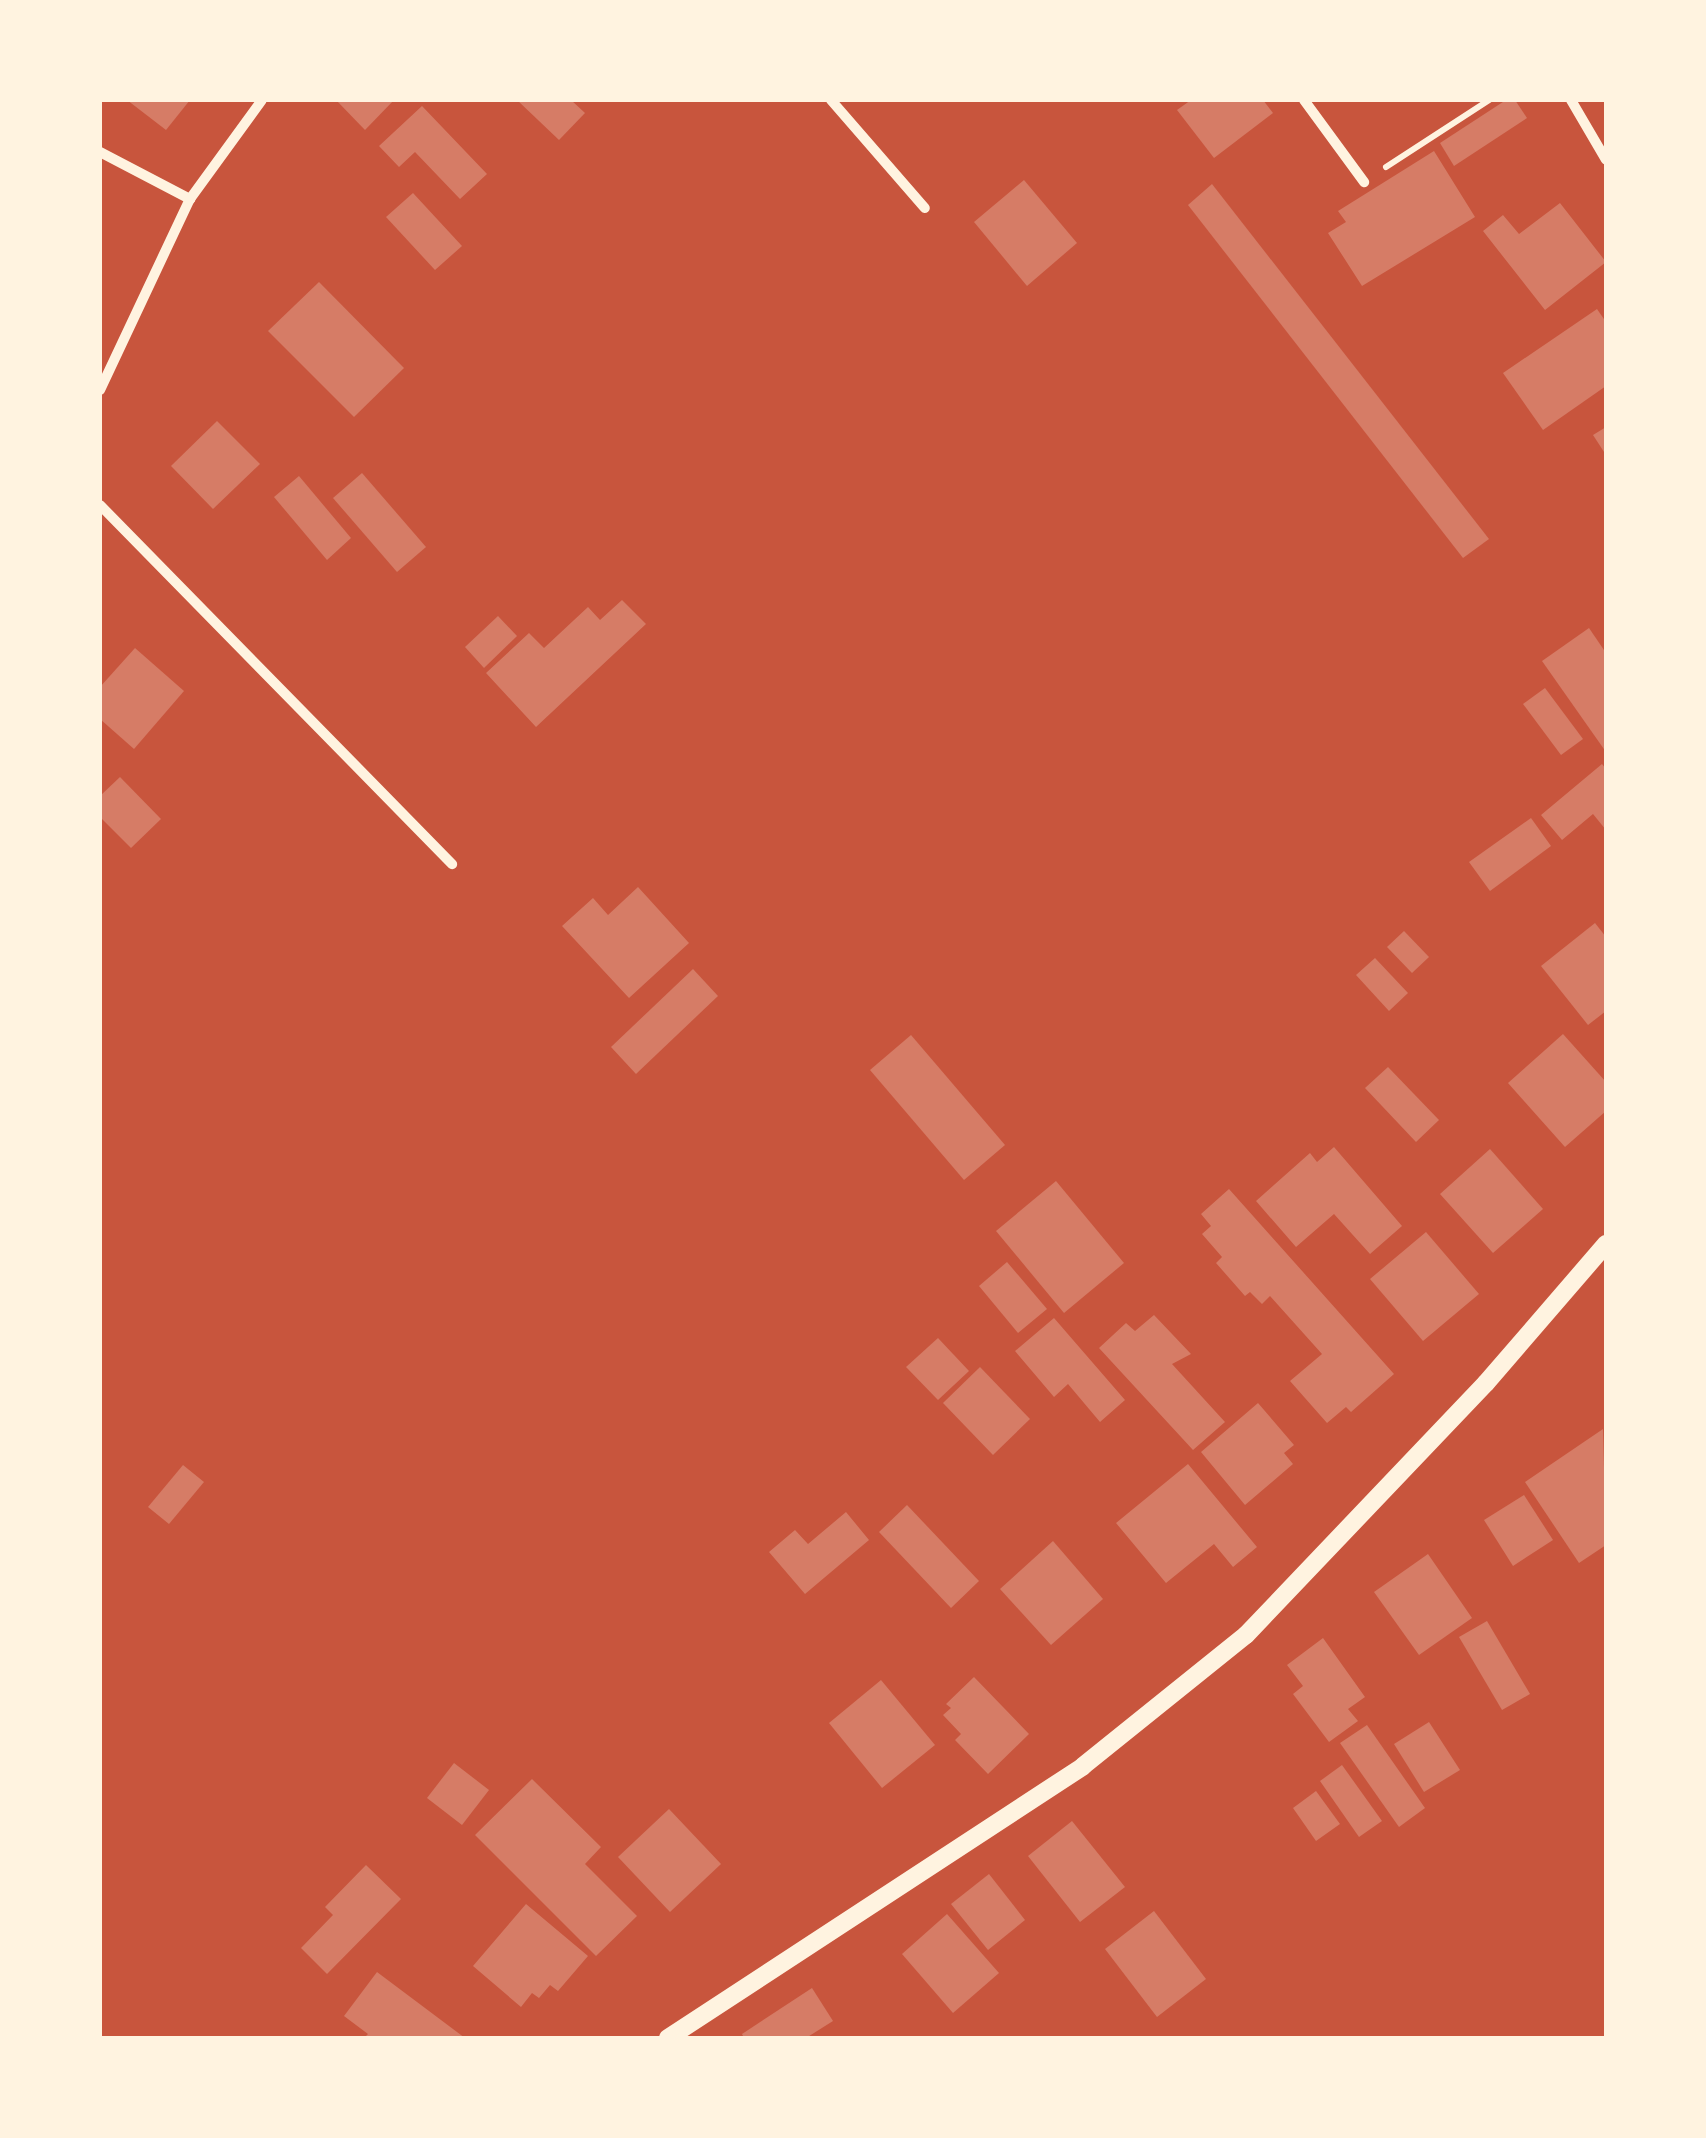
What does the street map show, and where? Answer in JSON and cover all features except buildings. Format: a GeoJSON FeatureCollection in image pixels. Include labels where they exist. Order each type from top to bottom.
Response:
{"type":"FeatureCollection","features":[{"type":"Feature","properties":{"kind":"street"},"geometry":{"type":"LineString","coordinates":[[100,390],[190,199],[262,100]]}},
{"type":"Feature","properties":{"kind":"street"},"geometry":{"type":"LineString","coordinates":[[831,100],[925,208]]}},
{"type":"Feature","properties":{"kind":"street"},"geometry":{"type":"LineString","coordinates":[[1304,100],[1364,182]]}},
{"type":"Feature","properties":{"kind":"street"},"geometry":{"type":"LineString","coordinates":[[1571,100],[1606,160]]}},
{"type":"Feature","properties":{"kind":"street"},"geometry":{"type":"LineString","coordinates":[[100,152],[190,199]]}},
{"type":"Feature","properties":{"kind":"street"},"geometry":{"type":"LineString","coordinates":[[100,505],[452,864]]}},
{"type":"Feature","properties":{"kind":"street"},"geometry":{"type":"LineString","coordinates":[[668,2038],[1083,1766],[1246,1636],[1486,1383],[1606,1244]]}},
{"type":"Feature","properties":{"kind":"path"},"geometry":{"type":"LineString","coordinates":[[1364,182],[1489,100]]}}]}
